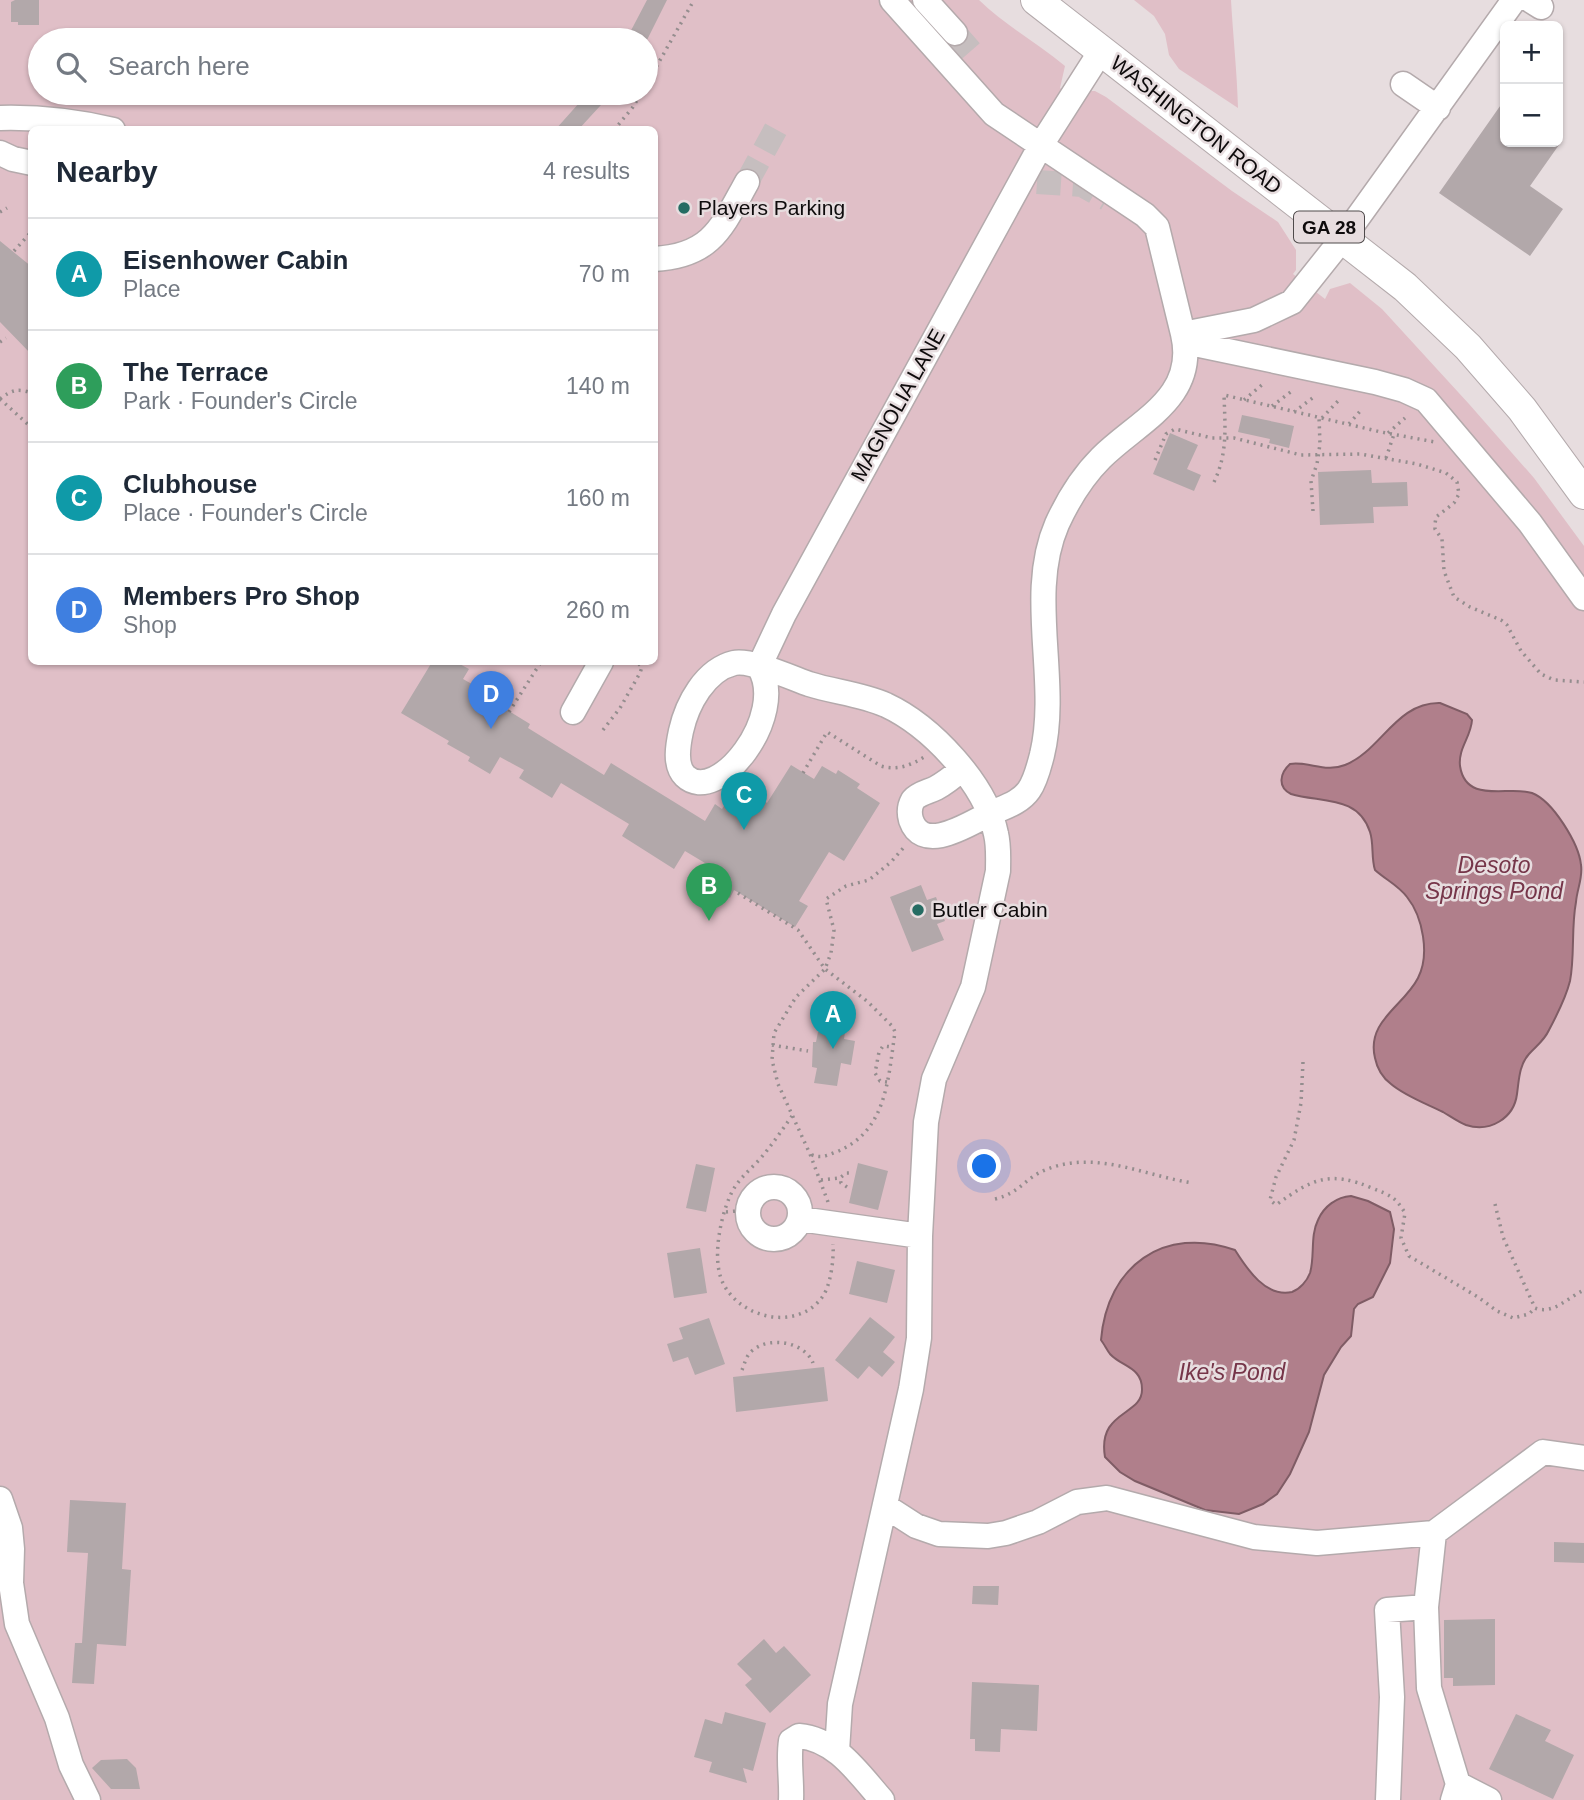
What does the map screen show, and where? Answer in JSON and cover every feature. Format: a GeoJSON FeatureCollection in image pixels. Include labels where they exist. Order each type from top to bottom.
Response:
{"type":"FeatureCollection","features":[{"type":"Feature","properties":{"kind":"main road","name":"WASHINGTON ROAD"},"geometry":{"type":"LineString","coordinates":[[1036,0],[1405,287],[1468,347],[1522,409],[1584,494]]}},
{"type":"Feature","properties":{"kind":"street"},"geometry":{"type":"LineString","coordinates":[[892,0],[993,114],[1145,215],[1157,227],[1184,338],[1183,371],[1171,398],[1100,458],[1075,489],[1049,544],[1045,566],[1047,718],[1045,743],[1031,787],[1017,802],[950,833],[921,834],[914,826],[909,811],[915,798],[934,789],[962,769]]}},
{"type":"Feature","properties":{"kind":"street"},"geometry":{"type":"LineString","coordinates":[[925,0],[955,33]]}},
{"type":"Feature","properties":{"kind":"street"},"geometry":{"type":"LineString","coordinates":[[1184,338],[1254,320],[1292,302],[1343,238],[1438,108],[1497,40],[1514,0]]}},
{"type":"Feature","properties":{"kind":"street","name":"MAGNOLIA LANE"},"geometry":{"type":"LineString","coordinates":[[759,667],[784,614],[1041,145],[1101,51]]}},
{"type":"Feature","properties":{"kind":"street"},"geometry":{"type":"LineString","coordinates":[[1403,84],[1438,108]]}},
{"type":"Feature","properties":{"kind":"street"},"geometry":{"type":"LineString","coordinates":[[0,101],[33,117]]}},
{"type":"Feature","properties":{"kind":"street"},"geometry":{"type":"LineString","coordinates":[[0,118],[33,117],[98,126]]}},
{"type":"Feature","properties":{"kind":"street"},"geometry":{"type":"LineString","coordinates":[[0,153],[28,162]]}},
{"type":"Feature","properties":{"kind":"street"},"geometry":{"type":"LineString","coordinates":[[658,259],[669,259],[696,251],[719,232],[747,182]]}},
{"type":"Feature","properties":{"kind":"street"},"geometry":{"type":"LineString","coordinates":[[1184,338],[1375,382],[1404,390],[1426,400],[1530,523],[1584,598]]}},
{"type":"Feature","properties":{"kind":"street"},"geometry":{"type":"LineString","coordinates":[[759,667],[766,683],[767,698],[752,742],[736,762],[712,780],[700,783],[689,779],[681,771],[678,748],[683,724],[694,696],[706,681],[726,666],[741,662],[759,667],[817,687],[884,704],[902,714],[942,746],[962,769],[990,814],[996,834],[998,872],[973,987],[934,1080],[926,1122],[920,1236],[919,1338],[911,1390],[886,1506],[839,1704],[837,1751]]}},
{"type":"Feature","properties":{"kind":"street"},"geometry":{"type":"LineString","coordinates":[[573,712],[599,665]]}},
{"type":"Feature","properties":{"kind":"street"},"geometry":{"type":"LineString","coordinates":[[779,1186],[787,1189],[799,1202],[800,1219],[791,1233],[783,1238],[766,1238],[737,1211],[762,1189],[779,1186]]}},
{"type":"Feature","properties":{"kind":"street"},"geometry":{"type":"LineString","coordinates":[[800,1219],[920,1236]]}},
{"type":"Feature","properties":{"kind":"street"},"geometry":{"type":"LineString","coordinates":[[886,1506],[916,1526],[939,1534],[965,1537],[1006,1533],[1038,1522],[1077,1503],[1107,1499],[1254,1537],[1317,1543],[1434,1533],[1542,1452],[1584,1458]]}},
{"type":"Feature","properties":{"kind":"street"},"geometry":{"type":"LineString","coordinates":[[0,1499],[10,1528],[11,1583],[17,1624],[57,1718],[71,1765],[88,1800]]}},
{"type":"Feature","properties":{"kind":"street"},"geometry":{"type":"LineString","coordinates":[[1434,1533],[1426,1607],[1429,1688],[1455,1792],[1489,1800]]}},
{"type":"Feature","properties":{"kind":"street"},"geometry":{"type":"LineString","coordinates":[[1388,1800],[1392,1697],[1387,1610],[1426,1607]]}},
{"type":"Feature","properties":{"kind":"street"},"geometry":{"type":"LineString","coordinates":[[791,1800],[790,1741],[799,1736],[811,1737],[837,1751],[882,1800]]}},
{"type":"Feature","properties":{"kind":"path"},"geometry":{"type":"LineString","coordinates":[[658,64],[695,0]]}},
{"type":"Feature","properties":{"kind":"path"},"geometry":{"type":"LineString","coordinates":[[617,126],[634,105]]}},
{"type":"Feature","properties":{"kind":"path"},"geometry":{"type":"LineString","coordinates":[[0,212],[7,208]]}},
{"type":"Feature","properties":{"kind":"path"},"geometry":{"type":"LineString","coordinates":[[14,251],[28,235]]}},
{"type":"Feature","properties":{"kind":"path"},"geometry":{"type":"LineString","coordinates":[[0,342],[6,338]]}},
{"type":"Feature","properties":{"kind":"path"},"geometry":{"type":"LineString","coordinates":[[1244,400],[1263,384]]}},
{"type":"Feature","properties":{"kind":"path"},"geometry":{"type":"LineString","coordinates":[[28,392],[12,390],[0,399],[28,424]]}},
{"type":"Feature","properties":{"kind":"path"},"geometry":{"type":"LineString","coordinates":[[1272,406],[1292,391]]}},
{"type":"Feature","properties":{"kind":"path"},"geometry":{"type":"LineString","coordinates":[[1214,482],[1222,462],[1226,438],[1224,395],[1391,434],[1439,442]]}},
{"type":"Feature","properties":{"kind":"path"},"geometry":{"type":"LineString","coordinates":[[1294,412],[1315,396]]}},
{"type":"Feature","properties":{"kind":"path"},"geometry":{"type":"LineString","coordinates":[[1313,511],[1311,481],[1316,470],[1321,418],[1338,401]]}},
{"type":"Feature","properties":{"kind":"path"},"geometry":{"type":"LineString","coordinates":[[1349,424],[1362,409]]}},
{"type":"Feature","properties":{"kind":"path"},"geometry":{"type":"LineString","coordinates":[[1386,458],[1391,434],[1405,418]]}},
{"type":"Feature","properties":{"kind":"path"},"geometry":{"type":"LineString","coordinates":[[1155,460],[1170,430],[1175,429],[1287,453],[1360,454],[1446,473],[1457,482],[1457,499],[1436,517],[1435,529],[1442,539],[1444,571],[1454,597],[1507,625],[1521,651],[1541,674],[1555,680],[1584,682]]}},
{"type":"Feature","properties":{"kind":"path"},"geometry":{"type":"LineString","coordinates":[[509,712],[539,665]]}},
{"type":"Feature","properties":{"kind":"path"},"geometry":{"type":"LineString","coordinates":[[603,730],[620,708],[640,673],[640,665]]}},
{"type":"Feature","properties":{"kind":"path"},"geometry":{"type":"LineString","coordinates":[[803,773],[827,732],[890,769],[903,768],[942,746]]}},
{"type":"Feature","properties":{"kind":"path"},"geometry":{"type":"LineString","coordinates":[[792,1116],[778,1084],[772,1060],[772,1045],[775,1033],[796,997],[825,969],[831,953],[834,930],[826,899],[846,886],[869,880],[891,862],[913,837]]}},
{"type":"Feature","properties":{"kind":"path"},"geometry":{"type":"LineString","coordinates":[[738,893],[798,930],[825,969],[867,1002],[895,1032],[887,1082],[874,1122],[867,1132],[845,1149],[824,1157],[810,1154]]}},
{"type":"Feature","properties":{"kind":"path"},"geometry":{"type":"LineString","coordinates":[[772,1045],[808,1051]]}},
{"type":"Feature","properties":{"kind":"path"},"geometry":{"type":"LineString","coordinates":[[887,1082],[880,1081],[875,1073],[879,1052],[883,1046],[893,1047]]}},
{"type":"Feature","properties":{"kind":"path"},"geometry":{"type":"LineString","coordinates":[[1303,1062],[1301,1104],[1294,1140],[1276,1177],[1270,1200],[1276,1205],[1296,1190],[1315,1181],[1333,1177],[1351,1179],[1396,1198],[1405,1213],[1401,1238],[1409,1256],[1497,1311],[1513,1318],[1529,1314],[1535,1308]]}},
{"type":"Feature","properties":{"kind":"path"},"geometry":{"type":"LineString","coordinates":[[995,1199],[1017,1191],[1045,1170],[1083,1162],[1124,1166],[1193,1183]]}},
{"type":"Feature","properties":{"kind":"path"},"geometry":{"type":"LineString","coordinates":[[821,1180],[840,1178],[850,1173]]}},
{"type":"Feature","properties":{"kind":"path"},"geometry":{"type":"LineString","coordinates":[[840,1178],[841,1183],[847,1186]]}},
{"type":"Feature","properties":{"kind":"path"},"geometry":{"type":"LineString","coordinates":[[1495,1204],[1503,1237],[1535,1308],[1543,1311],[1555,1309],[1566,1299],[1584,1290]]}},
{"type":"Feature","properties":{"kind":"path"},"geometry":{"type":"LineString","coordinates":[[743,1370],[751,1351],[763,1344],[779,1342],[804,1351],[813,1363]]}},
{"type":"Feature","properties":{"kind":"shaded area"},"geometry":{"type":"Polygon","coordinates":[[[0,0],[979,0],[999,18],[1065,66],[1060,88],[1076,101],[1084,91],[1095,91],[1106,97],[1278,222],[1296,250],[1296,270],[1293,274],[1325,299],[1330,289],[1350,283],[1382,309],[1469,404],[1534,478],[1584,546],[1584,1800],[0,1800],[0,0]]]}},
{"type":"Feature","properties":{"kind":"shaded area"},"geometry":{"type":"Polygon","coordinates":[[[1134,0],[1231,0],[1238,108],[1179,69],[1169,55],[1165,34],[1154,16],[1134,0]]]}},
{"type":"Feature","properties":{"kind":"water","name":"Desoto Springs Pond"},"geometry":{"type":"Polygon","coordinates":[[[1440,703],[1467,714],[1472,720],[1460,760],[1464,778],[1479,790],[1523,791],[1540,798],[1564,824],[1581,865],[1570,981],[1566,993],[1547,1034],[1523,1063],[1515,1103],[1511,1110],[1499,1122],[1484,1127],[1457,1121],[1409,1096],[1385,1079],[1375,1058],[1376,1034],[1388,1015],[1412,988],[1422,969],[1424,948],[1421,925],[1413,905],[1403,893],[1375,870],[1370,832],[1357,812],[1337,802],[1291,794],[1282,784],[1282,776],[1290,764],[1331,768],[1345,765],[1369,749],[1400,718],[1412,710],[1440,703]]]}},
{"type":"Feature","properties":{"kind":"water","name":"Ike's Pond"},"geometry":{"type":"Polygon","coordinates":[[[1351,1196],[1390,1212],[1394,1229],[1390,1263],[1373,1297],[1354,1309],[1351,1336],[1324,1375],[1309,1432],[1290,1474],[1277,1494],[1263,1504],[1239,1514],[1205,1510],[1120,1472],[1105,1457],[1104,1442],[1113,1422],[1140,1398],[1141,1382],[1135,1372],[1110,1354],[1101,1340],[1114,1291],[1127,1272],[1144,1258],[1163,1248],[1185,1243],[1209,1244],[1235,1250],[1251,1273],[1274,1291],[1292,1292],[1303,1284],[1310,1273],[1314,1233],[1324,1210],[1341,1198],[1351,1196]]]}},
{"type":"Feature","properties":{"kind":"building"},"geometry":{"type":"Polygon","coordinates":[[[39,0],[39,25],[18,25],[18,22],[11,22],[11,2],[39,0]]]}},
{"type":"Feature","properties":{"kind":"building"},"geometry":{"type":"Polygon","coordinates":[[[647,0],[667,0],[653,28],[632,28],[647,0]]]}},
{"type":"Feature","properties":{"kind":"building"},"geometry":{"type":"Polygon","coordinates":[[[577,105],[601,105],[582,126],[559,126],[577,105]]]}},
{"type":"Feature","properties":{"kind":"building"},"geometry":{"type":"Polygon","coordinates":[[[1500,106],[1500,147],[1557,147],[1530,186],[1563,209],[1530,256],[1439,193],[1500,106]]]}},
{"type":"Feature","properties":{"kind":"building"},"geometry":{"type":"Polygon","coordinates":[[[0,241],[28,264],[28,351],[0,322],[0,241]]]}},
{"type":"Feature","properties":{"kind":"building"},"geometry":{"type":"Polygon","coordinates":[[[1242,415],[1294,426],[1289,448],[1269,443],[1270,439],[1238,432],[1242,415]]]}},
{"type":"Feature","properties":{"kind":"building"},"geometry":{"type":"Polygon","coordinates":[[[1170,433],[1198,445],[1187,469],[1201,475],[1194,491],[1153,474],[1170,433]]]}},
{"type":"Feature","properties":{"kind":"building"},"geometry":{"type":"Polygon","coordinates":[[[1371,470],[1372,483],[1407,482],[1408,506],[1373,507],[1374,523],[1320,525],[1318,472],[1371,470]]]}},
{"type":"Feature","properties":{"kind":"building"},"geometry":{"type":"Polygon","coordinates":[[[430,665],[462,665],[469,669],[463,679],[493,696],[491,700],[530,724],[528,728],[604,775],[611,763],[705,821],[715,804],[722,809],[732,793],[757,808],[762,799],[767,803],[791,765],[814,779],[822,766],[836,774],[838,770],[860,784],[857,788],[880,803],[844,861],[829,852],[799,901],[808,906],[795,927],[734,890],[730,898],[701,880],[710,866],[685,851],[674,869],[622,836],[629,824],[561,783],[552,798],[519,778],[524,770],[500,757],[490,774],[468,761],[470,757],[447,744],[449,741],[401,713],[430,665]]]}},
{"type":"Feature","properties":{"kind":"building","name":"Butler Cabin"},"geometry":{"type":"Polygon","coordinates":[[[921,885],[927,900],[936,897],[945,921],[937,924],[944,940],[912,952],[890,897],[921,885]]]}},
{"type":"Feature","properties":{"kind":"building"},"geometry":{"type":"Polygon","coordinates":[[[825,1015],[847,1019],[844,1039],[855,1041],[851,1065],[841,1063],[837,1086],[814,1083],[817,1068],[812,1067],[813,1042],[816,1042],[818,1032],[822,1032],[825,1015]]]}},
{"type":"Feature","properties":{"kind":"building"},"geometry":{"type":"Polygon","coordinates":[[[858,1163],[888,1171],[878,1210],[849,1203],[858,1163]]]}},
{"type":"Feature","properties":{"kind":"building"},"geometry":{"type":"Polygon","coordinates":[[[696,1164],[715,1168],[706,1212],[686,1208],[696,1164]]]}},
{"type":"Feature","properties":{"kind":"building"},"geometry":{"type":"Polygon","coordinates":[[[700,1248],[707,1293],[674,1298],[667,1253],[700,1248]]]}},
{"type":"Feature","properties":{"kind":"building"},"geometry":{"type":"Polygon","coordinates":[[[857,1261],[895,1270],[887,1303],[849,1294],[857,1261]]]}},
{"type":"Feature","properties":{"kind":"building"},"geometry":{"type":"Polygon","coordinates":[[[870,1317],[895,1337],[883,1352],[895,1362],[882,1377],[869,1366],[858,1379],[835,1360],[870,1317]]]}},
{"type":"Feature","properties":{"kind":"building"},"geometry":{"type":"Polygon","coordinates":[[[709,1318],[725,1364],[695,1375],[688,1357],[673,1362],[667,1344],[683,1339],[679,1328],[709,1318]]]}},
{"type":"Feature","properties":{"kind":"building"},"geometry":{"type":"Polygon","coordinates":[[[824,1367],[828,1401],[736,1412],[733,1377],[824,1367]]]}},
{"type":"Feature","properties":{"kind":"building"},"geometry":{"type":"Polygon","coordinates":[[[70,1500],[126,1503],[122,1569],[131,1570],[126,1646],[97,1644],[94,1684],[72,1683],[75,1643],[82,1643],[88,1553],[67,1552],[70,1500]]]}},
{"type":"Feature","properties":{"kind":"building"},"geometry":{"type":"Polygon","coordinates":[[[1554,1542],[1584,1543],[1584,1563],[1554,1562],[1554,1542]]]}},
{"type":"Feature","properties":{"kind":"building"},"geometry":{"type":"Polygon","coordinates":[[[973,1586],[999,1586],[998,1605],[972,1604],[973,1586]]]}},
{"type":"Feature","properties":{"kind":"building"},"geometry":{"type":"Polygon","coordinates":[[[1495,1619],[1495,1685],[1453,1686],[1453,1678],[1444,1678],[1444,1620],[1495,1619]]]}},
{"type":"Feature","properties":{"kind":"building"},"geometry":{"type":"Polygon","coordinates":[[[764,1639],[776,1653],[784,1646],[811,1675],[770,1713],[745,1685],[752,1679],[737,1664],[764,1639]]]}},
{"type":"Feature","properties":{"kind":"building"},"geometry":{"type":"Polygon","coordinates":[[[972,1682],[1039,1685],[1037,1731],[1001,1729],[1000,1752],[975,1751],[975,1739],[970,1739],[972,1682]]]}},
{"type":"Feature","properties":{"kind":"building"},"geometry":{"type":"Polygon","coordinates":[[[725,1712],[766,1723],[753,1771],[743,1768],[747,1783],[709,1772],[712,1762],[694,1757],[705,1719],[722,1724],[725,1712]]]}},
{"type":"Feature","properties":{"kind":"building"},"geometry":{"type":"Polygon","coordinates":[[[1516,1714],[1551,1730],[1545,1741],[1574,1755],[1553,1799],[1489,1769],[1516,1714]]]}},
{"type":"Feature","properties":{"kind":"building"},"geometry":{"type":"Polygon","coordinates":[[[127,1759],[136,1768],[140,1789],[111,1789],[92,1768],[101,1760],[127,1759]]]}},
{"type":"Feature","properties":{"kind":"tunnel"},"geometry":{"type":"LineString","coordinates":[[955,33],[975,56]]}},
{"type":"Feature","properties":{"kind":"tunnel"},"geometry":{"type":"LineString","coordinates":[[747,182],[778,125]]}},
{"type":"Feature","properties":{"kind":"tunnel"},"geometry":{"type":"LineString","coordinates":[[1037,182],[1082,185],[1107,199]]}},
{"type":"Feature","properties":{"kind":"place","name":"Players Parking"},"geometry":{"type":"Point","coordinates":[684,208]}},
{"type":"Feature","properties":{"kind":"place","name":"Members Pro Shop"},"geometry":{"type":"Point","coordinates":[491,729]}},
{"type":"Feature","properties":{"kind":"place","name":"Clubhouse"},"geometry":{"type":"Point","coordinates":[744,830]}},
{"type":"Feature","properties":{"kind":"place","name":"Butler Cabin"},"geometry":{"type":"Point","coordinates":[918,910]}},
{"type":"Feature","properties":{"kind":"place","name":"The Terrace"},"geometry":{"type":"Point","coordinates":[709,921]}},
{"type":"Feature","properties":{"kind":"place","name":"Eisenhower Cabin"},"geometry":{"type":"Point","coordinates":[833,1049]}}]}
